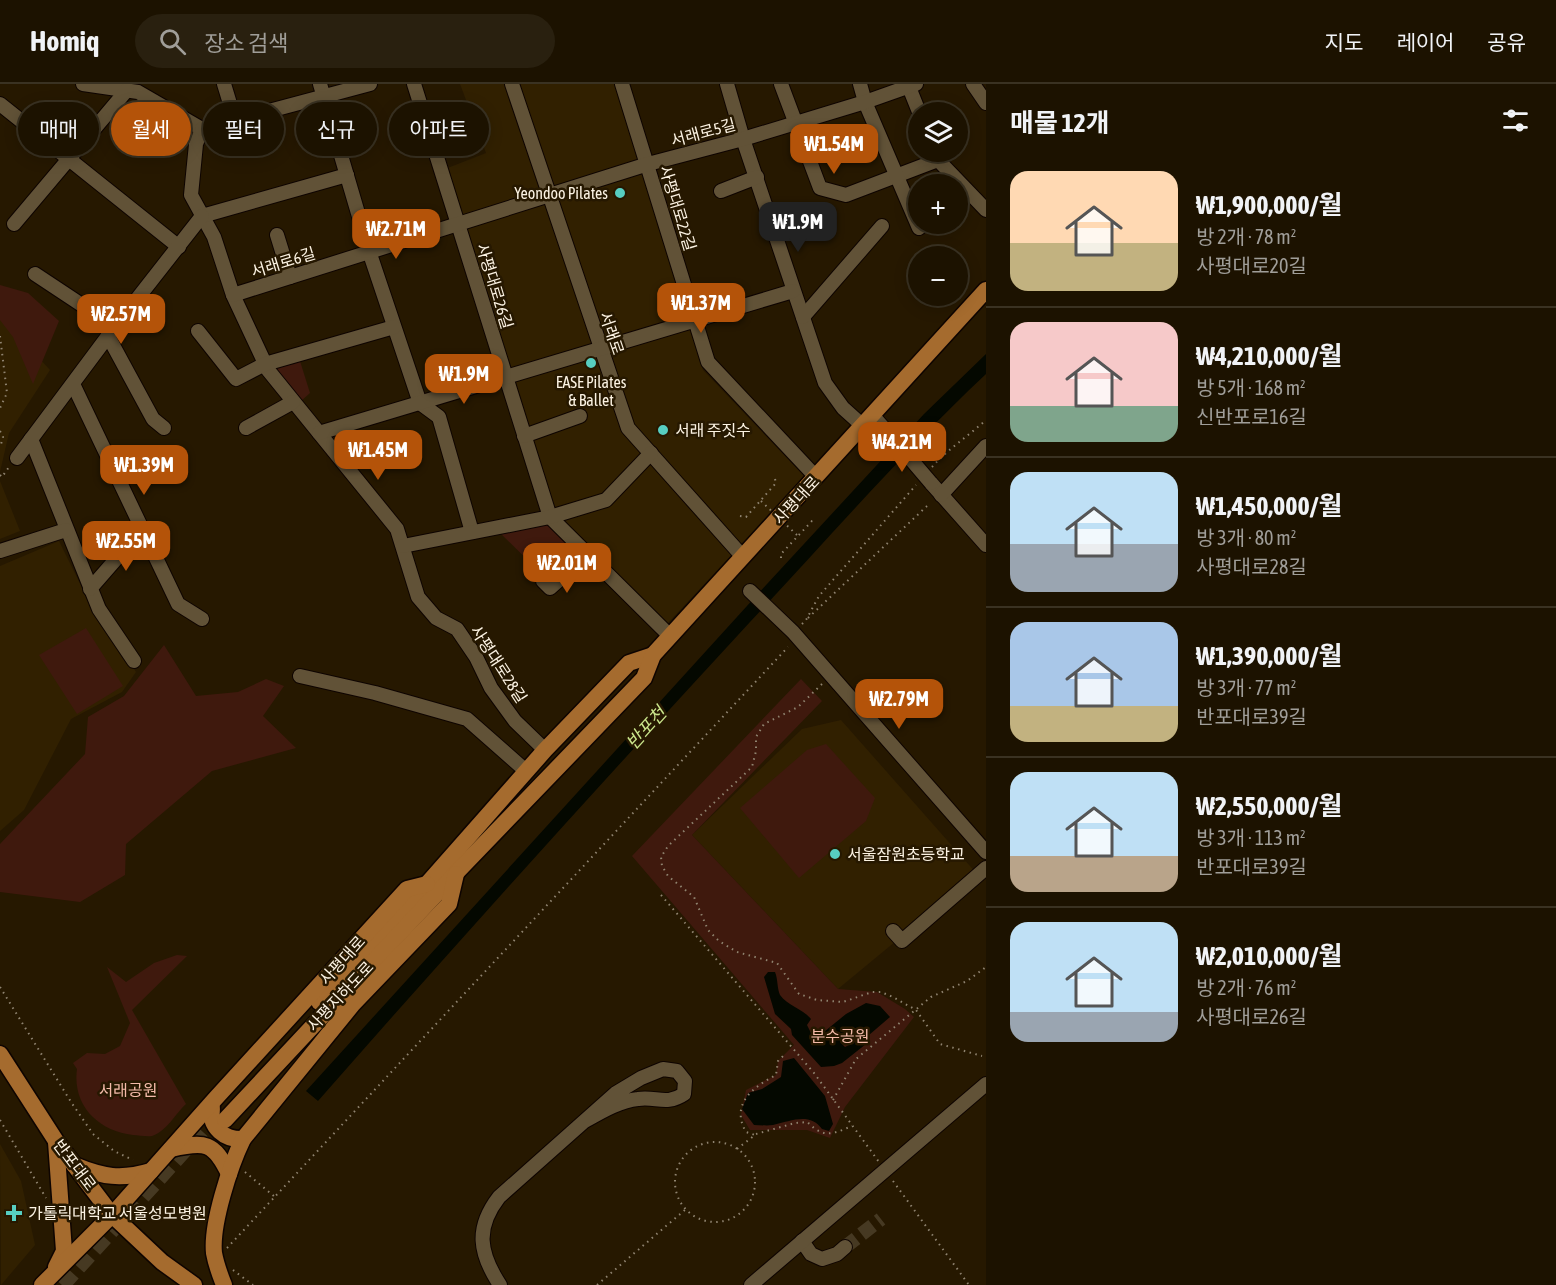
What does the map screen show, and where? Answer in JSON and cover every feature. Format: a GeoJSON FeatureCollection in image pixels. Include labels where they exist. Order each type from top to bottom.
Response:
{"type":"FeatureCollection","features":[{"type":"Feature","properties":{"kind":"main road","name":"사평대로"},"geometry":{"type":"LineString","coordinates":[[456,873],[644,678],[653,655],[986,290]]}},
{"type":"Feature","properties":{"kind":"main road","name":"사평대로"},"geometry":{"type":"LineString","coordinates":[[47,1281],[112,1215],[145,1165],[171,1149],[219,1111],[407,889],[428,884],[545,750],[629,663],[653,655]]}},
{"type":"Feature","properties":{"kind":"main road","name":"사평지하도로"},"geometry":{"type":"LineString","coordinates":[[219,1111],[456,873]]}},
{"type":"Feature","properties":{"kind":"main road"},"geometry":{"type":"LineString","coordinates":[[224,1285],[214,1252],[215,1228],[236,1172],[233,1159],[243,1139],[353,1004],[449,904],[456,873]]}},
{"type":"Feature","properties":{"kind":"main road","name":"반포대로"},"geometry":{"type":"LineString","coordinates":[[0,1054],[56,1141],[112,1215],[162,1262],[194,1285]]}},
{"type":"Feature","properties":{"kind":"main road"},"geometry":{"type":"LineString","coordinates":[[219,1111],[211,1113],[221,1134],[231,1140],[243,1139]]}},
{"type":"Feature","properties":{"kind":"main road"},"geometry":{"type":"LineString","coordinates":[[47,1281],[64,1251],[56,1141]]}},
{"type":"Feature","properties":{"kind":"main road"},"geometry":{"type":"LineString","coordinates":[[171,1149],[190,1145],[208,1146],[220,1154],[236,1172]]}},
{"type":"Feature","properties":{"kind":"main road"},"geometry":{"type":"LineString","coordinates":[[74,1165],[88,1171],[116,1177],[130,1177],[145,1165]]}},
{"type":"Feature","properties":{"kind":"street"},"geometry":{"type":"LineString","coordinates":[[83,84],[134,89],[202,129]]}},
{"type":"Feature","properties":{"kind":"street"},"geometry":{"type":"LineString","coordinates":[[224,84],[230,102]]}},
{"type":"Feature","properties":{"kind":"street"},"geometry":{"type":"LineString","coordinates":[[284,104],[322,91],[370,84]]}},
{"type":"Feature","properties":{"kind":"street","name":"사평대로26길"},"geometry":{"type":"LineString","coordinates":[[414,84],[550,517],[670,636]]}},
{"type":"Feature","properties":{"kind":"street","name":"서래로"},"geometry":{"type":"LineString","coordinates":[[512,84],[628,428],[743,557]]}},
{"type":"Feature","properties":{"kind":"street","name":"사평대로22길"},"geometry":{"type":"LineString","coordinates":[[622,84],[708,362],[816,477]]}},
{"type":"Feature","properties":{"kind":"street"},"geometry":{"type":"LineString","coordinates":[[727,84],[743,139],[825,383],[843,408],[868,421],[896,442],[925,480],[986,545]]}},
{"type":"Feature","properties":{"kind":"street"},"geometry":{"type":"LineString","coordinates":[[781,84],[820,188],[846,195],[924,162]]}},
{"type":"Feature","properties":{"kind":"street"},"geometry":{"type":"LineString","coordinates":[[860,84],[865,102],[908,202]]}},
{"type":"Feature","properties":{"kind":"street"},"geometry":{"type":"LineString","coordinates":[[973,84],[986,103]]}},
{"type":"Feature","properties":{"kind":"street"},"geometry":{"type":"LineString","coordinates":[[912,86],[916,102]]}},
{"type":"Feature","properties":{"kind":"street","name":"서래로5길"},"geometry":{"type":"LineString","coordinates":[[549,196],[648,164],[743,139],[912,86]]}},
{"type":"Feature","properties":{"kind":"street"},"geometry":{"type":"LineString","coordinates":[[14,224],[134,89]]}},
{"type":"Feature","properties":{"kind":"street"},"geometry":{"type":"LineString","coordinates":[[322,91],[369,252],[394,327],[420,403],[439,417],[472,532]]}},
{"type":"Feature","properties":{"kind":"street"},"geometry":{"type":"LineString","coordinates":[[0,104],[179,247]]}},
{"type":"Feature","properties":{"kind":"street","name":"사평대로28길"},"geometry":{"type":"LineString","coordinates":[[202,129],[196,144],[191,195],[214,237],[233,295],[265,364],[293,402],[397,529],[418,597],[436,618],[457,629],[476,657],[491,688],[515,721],[545,750]]}},
{"type":"Feature","properties":{"kind":"street"},"geometry":{"type":"LineString","coordinates":[[942,162],[986,210]]}},
{"type":"Feature","properties":{"kind":"street"},"geometry":{"type":"LineString","coordinates":[[17,458],[111,332],[202,216],[347,175]]}},
{"type":"Feature","properties":{"kind":"street"},"geometry":{"type":"LineString","coordinates":[[721,191],[757,177]]}},
{"type":"Feature","properties":{"kind":"street","name":"서래로6길"},"geometry":{"type":"LineString","coordinates":[[233,295],[549,196]]}},
{"type":"Feature","properties":{"kind":"street"},"geometry":{"type":"LineString","coordinates":[[803,316],[882,226]]}},
{"type":"Feature","properties":{"kind":"street"},"geometry":{"type":"LineString","coordinates":[[277,235],[291,277]]}},
{"type":"Feature","properties":{"kind":"street"},"geometry":{"type":"LineString","coordinates":[[35,274],[111,332],[153,419],[164,428]]}},
{"type":"Feature","properties":{"kind":"street"},"geometry":{"type":"LineString","coordinates":[[319,433],[794,291]]}},
{"type":"Feature","properties":{"kind":"street"},"geometry":{"type":"LineString","coordinates":[[198,331],[236,379],[265,364],[394,327]]}},
{"type":"Feature","properties":{"kind":"street"},"geometry":{"type":"LineString","coordinates":[[74,384],[178,604],[202,619]]}},
{"type":"Feature","properties":{"kind":"street"},"geometry":{"type":"LineString","coordinates":[[246,428],[293,402]]}},
{"type":"Feature","properties":{"kind":"street"},"geometry":{"type":"LineString","coordinates":[[524,436],[580,416]]}},
{"type":"Feature","properties":{"kind":"street"},"geometry":{"type":"LineString","coordinates":[[31,439],[99,609],[134,661]]}},
{"type":"Feature","properties":{"kind":"street"},"geometry":{"type":"LineString","coordinates":[[941,495],[986,446]]}},
{"type":"Feature","properties":{"kind":"street"},"geometry":{"type":"LineString","coordinates":[[403,546],[550,517],[606,500],[651,453]]}},
{"type":"Feature","properties":{"kind":"street"},"geometry":{"type":"LineString","coordinates":[[0,551],[66,530]]}},
{"type":"Feature","properties":{"kind":"street"},"geometry":{"type":"LineString","coordinates":[[90,589],[124,550],[146,537]]}},
{"type":"Feature","properties":{"kind":"street"},"geometry":{"type":"LineString","coordinates":[[543,581],[550,588],[588,554]]}},
{"type":"Feature","properties":{"kind":"street"},"geometry":{"type":"LineString","coordinates":[[750,591],[791,630],[986,852]]}},
{"type":"Feature","properties":{"kind":"street"},"geometry":{"type":"LineString","coordinates":[[300,676],[375,693],[466,719],[526,771]]}},
{"type":"Feature","properties":{"kind":"street"},"geometry":{"type":"LineString","coordinates":[[893,931],[902,941],[986,868]]}},
{"type":"Feature","properties":{"kind":"street"},"geometry":{"type":"LineString","coordinates":[[500,1285],[484,1253],[482,1236],[490,1209],[499,1197],[616,1093],[641,1078],[663,1069],[677,1071],[685,1081],[684,1094],[674,1101],[638,1098],[610,1107],[585,1121]]}},
{"type":"Feature","properties":{"kind":"street"},"geometry":{"type":"LineString","coordinates":[[751,1285],[986,1084]]}},
{"type":"Feature","properties":{"kind":"street"},"geometry":{"type":"LineString","coordinates":[[802,1241],[811,1254],[822,1259],[837,1254],[845,1247]]}},
{"type":"Feature","properties":{"kind":"path"},"geometry":{"type":"LineString","coordinates":[[0,336],[7,393],[0,408]]}},
{"type":"Feature","properties":{"kind":"path"},"geometry":{"type":"LineString","coordinates":[[806,620],[819,596],[925,480],[942,456],[961,443],[986,420]]}},
{"type":"Feature","properties":{"kind":"path"},"geometry":{"type":"LineString","coordinates":[[0,431],[3,436],[0,448]]}},
{"type":"Feature","properties":{"kind":"path"},"geometry":{"type":"LineString","coordinates":[[740,516],[746,517],[776,483],[775,479]]}},
{"type":"Feature","properties":{"kind":"path"},"geometry":{"type":"LineString","coordinates":[[761,501],[798,536]]}},
{"type":"Feature","properties":{"kind":"path"},"geometry":{"type":"LineString","coordinates":[[225,1250],[789,646],[785,641],[791,630],[806,620],[927,506]]}},
{"type":"Feature","properties":{"kind":"path"},"geometry":{"type":"LineString","coordinates":[[781,558],[781,554],[812,521],[815,521]]}},
{"type":"Feature","properties":{"kind":"path"},"geometry":{"type":"LineString","coordinates":[[831,676],[798,707],[764,724],[756,737],[756,751],[752,767],[668,846],[661,857],[662,866],[668,876],[694,897],[708,930],[719,941],[736,952],[777,963],[799,994],[817,1000],[843,1002],[872,992],[881,992],[916,1010],[940,1044],[982,1056]]}},
{"type":"Feature","properties":{"kind":"path"},"geometry":{"type":"LineString","coordinates":[[661,895],[814,1073],[969,1285]]}},
{"type":"Feature","properties":{"kind":"path"},"geometry":{"type":"LineString","coordinates":[[833,1100],[856,1059],[931,998],[967,981],[986,967]]}},
{"type":"Feature","properties":{"kind":"path"},"geometry":{"type":"LineString","coordinates":[[0,987],[93,1134],[114,1151],[145,1165]]}},
{"type":"Feature","properties":{"kind":"path"},"geometry":{"type":"LineString","coordinates":[[755,1135],[746,1132],[740,1122],[744,1099],[759,1083],[776,1075],[778,1061],[786,1053]]}},
{"type":"Feature","properties":{"kind":"path"},"geometry":{"type":"LineString","coordinates":[[0,1120],[50,1204]]}},
{"type":"Feature","properties":{"kind":"path"},"geometry":{"type":"LineString","coordinates":[[737,1149],[755,1135],[795,1123],[807,1122],[826,1133],[836,1133],[852,1126]]}},
{"type":"Feature","properties":{"kind":"path"},"geometry":{"type":"LineString","coordinates":[[714,1142],[727,1144],[737,1149],[748,1160],[754,1173],[751,1199],[733,1217],[721,1221],[708,1221],[696,1217],[686,1209],[675,1187],[675,1174],[680,1161],[689,1151],[701,1144],[714,1142]]}},
{"type":"Feature","properties":{"kind":"path"},"geometry":{"type":"LineString","coordinates":[[236,1172],[275,1197]]}},
{"type":"Feature","properties":{"kind":"path"},"geometry":{"type":"LineString","coordinates":[[597,1285],[686,1209]]}},
{"type":"Feature","properties":{"kind":"path"},"geometry":{"type":"LineString","coordinates":[[228,1267],[253,1285]]}},
{"type":"Feature","properties":{"kind":"shaded area"},"geometry":{"type":"Polygon","coordinates":[[[460,84],[616,84],[703,370],[805,477],[667,624],[563,522],[555,509],[445,169],[478,156],[489,156],[489,102],[467,102],[460,84]]]}},
{"type":"Feature","properties":{"kind":"shaded area"},"geometry":{"type":"Polygon","coordinates":[[[0,316],[50,370],[9,433],[0,472],[0,316]]]}},
{"type":"Feature","properties":{"kind":"shaded area"},"geometry":{"type":"Polygon","coordinates":[[[0,481],[20,531],[0,539],[0,481]]]}},
{"type":"Feature","properties":{"kind":"shaded area"},"geometry":{"type":"Polygon","coordinates":[[[59,541],[89,602],[136,672],[122,692],[71,719],[24,810],[0,831],[0,566],[59,541]]]}},
{"type":"Feature","properties":{"kind":"shaded area","name":"서울잠원초등학교"},"geometry":{"type":"Polygon","coordinates":[[[841,720],[977,874],[838,989],[692,835],[802,729],[841,720]]]}},
{"type":"Feature","properties":{"kind":"shaded area","name":"가톨릭대학교 서울성모병원"},"geometry":{"type":"Polygon","coordinates":[[[0,1144],[21,1181],[35,1245],[1,1285],[0,1144]]]}},
{"type":"Feature","properties":{"kind":"green space"},"geometry":{"type":"Polygon","coordinates":[[[0,285],[28,293],[59,321],[33,384],[13,337],[0,320],[0,285]]]}},
{"type":"Feature","properties":{"kind":"green space"},"geometry":{"type":"Polygon","coordinates":[[[300,361],[310,393],[301,401],[272,370],[300,361]]]}},
{"type":"Feature","properties":{"kind":"green space"},"geometry":{"type":"Polygon","coordinates":[[[548,522],[581,554],[550,582],[499,532],[548,522]]]}},
{"type":"Feature","properties":{"kind":"green space"},"geometry":{"type":"Polygon","coordinates":[[[86,628],[123,686],[77,714],[39,655],[86,628]]]}},
{"type":"Feature","properties":{"kind":"green space"},"geometry":{"type":"Polygon","coordinates":[[[164,645],[196,696],[238,692],[266,679],[284,686],[263,716],[296,748],[212,771],[126,844],[125,875],[80,902],[0,892],[0,844],[85,754],[88,717],[124,696],[164,645]]]}},
{"type":"Feature","properties":{"kind":"green space","name":"분수공원"},"geometry":{"type":"Polygon","coordinates":[[[801,679],[822,701],[692,835],[838,989],[877,992],[914,1017],[845,1107],[830,1138],[807,1130],[750,1130],[741,1115],[746,1090],[776,1075],[778,1061],[794,1045],[632,856],[801,679]]]}},
{"type":"Feature","properties":{"kind":"green space"},"geometry":{"type":"Polygon","coordinates":[[[826,744],[875,798],[866,821],[799,878],[740,808],[807,750],[826,744]]]}},
{"type":"Feature","properties":{"kind":"green space","name":"서래공원"},"geometry":{"type":"Polygon","coordinates":[[[177,955],[187,956],[132,1010],[186,1104],[157,1134],[148,1136],[120,1132],[99,1122],[83,1105],[77,1082],[77,1069],[73,1063],[87,1053],[105,1054],[120,1046],[130,1023],[107,967],[126,982],[154,963],[177,955]]]}},
{"type":"Feature","properties":{"kind":"water","name":"반포천"},"geometry":{"type":"Polygon","coordinates":[[[986,354],[986,374],[895,465],[695,681],[318,1101],[306,1091],[767,584],[924,414],[986,354]]]}},
{"type":"Feature","properties":{"kind":"water"},"geometry":{"type":"Polygon","coordinates":[[[768,972],[775,972],[780,995],[811,1019],[807,1025],[811,1033],[819,1036],[846,1014],[866,1003],[880,1006],[890,1017],[869,1035],[866,1044],[842,1063],[821,1067],[792,1035],[791,1029],[775,1014],[764,977],[768,972]],[[855,1028],[845,1033],[842,1044],[845,1047],[859,1040],[862,1035],[855,1028]]]}},
{"type":"Feature","properties":{"kind":"water"},"geometry":{"type":"Polygon","coordinates":[[[794,1058],[825,1096],[833,1124],[829,1131],[806,1119],[771,1125],[754,1125],[742,1109],[748,1093],[762,1089],[781,1077],[783,1061],[794,1058]]]}},
{"type":"Feature","properties":{"kind":"tunnel"},"geometry":{"type":"LineString","coordinates":[[62,1285],[218,1113]]}},
{"type":"Feature","properties":{"kind":"tunnel"},"geometry":{"type":"LineString","coordinates":[[845,1247],[881,1219]]}},
{"type":"Feature","properties":{"kind":"place","name":"Yeondoo Pilates"},"geometry":{"type":"Point","coordinates":[620,193]}},
{"type":"Feature","properties":{"kind":"place","name":"EASE Pilates & Ballet"},"geometry":{"type":"Point","coordinates":[591,363]}},
{"type":"Feature","properties":{"kind":"place","name":"서래 주짓수"},"geometry":{"type":"Point","coordinates":[663,430]}},
{"type":"Feature","properties":{"kind":"place","name":"서울잠원초등학교"},"geometry":{"type":"Point","coordinates":[835,854]}},
{"type":"Feature","properties":{"kind":"place","name":"가톨릭대학교 서울성모병원"},"geometry":{"type":"Point","coordinates":[14,1213]}}]}
